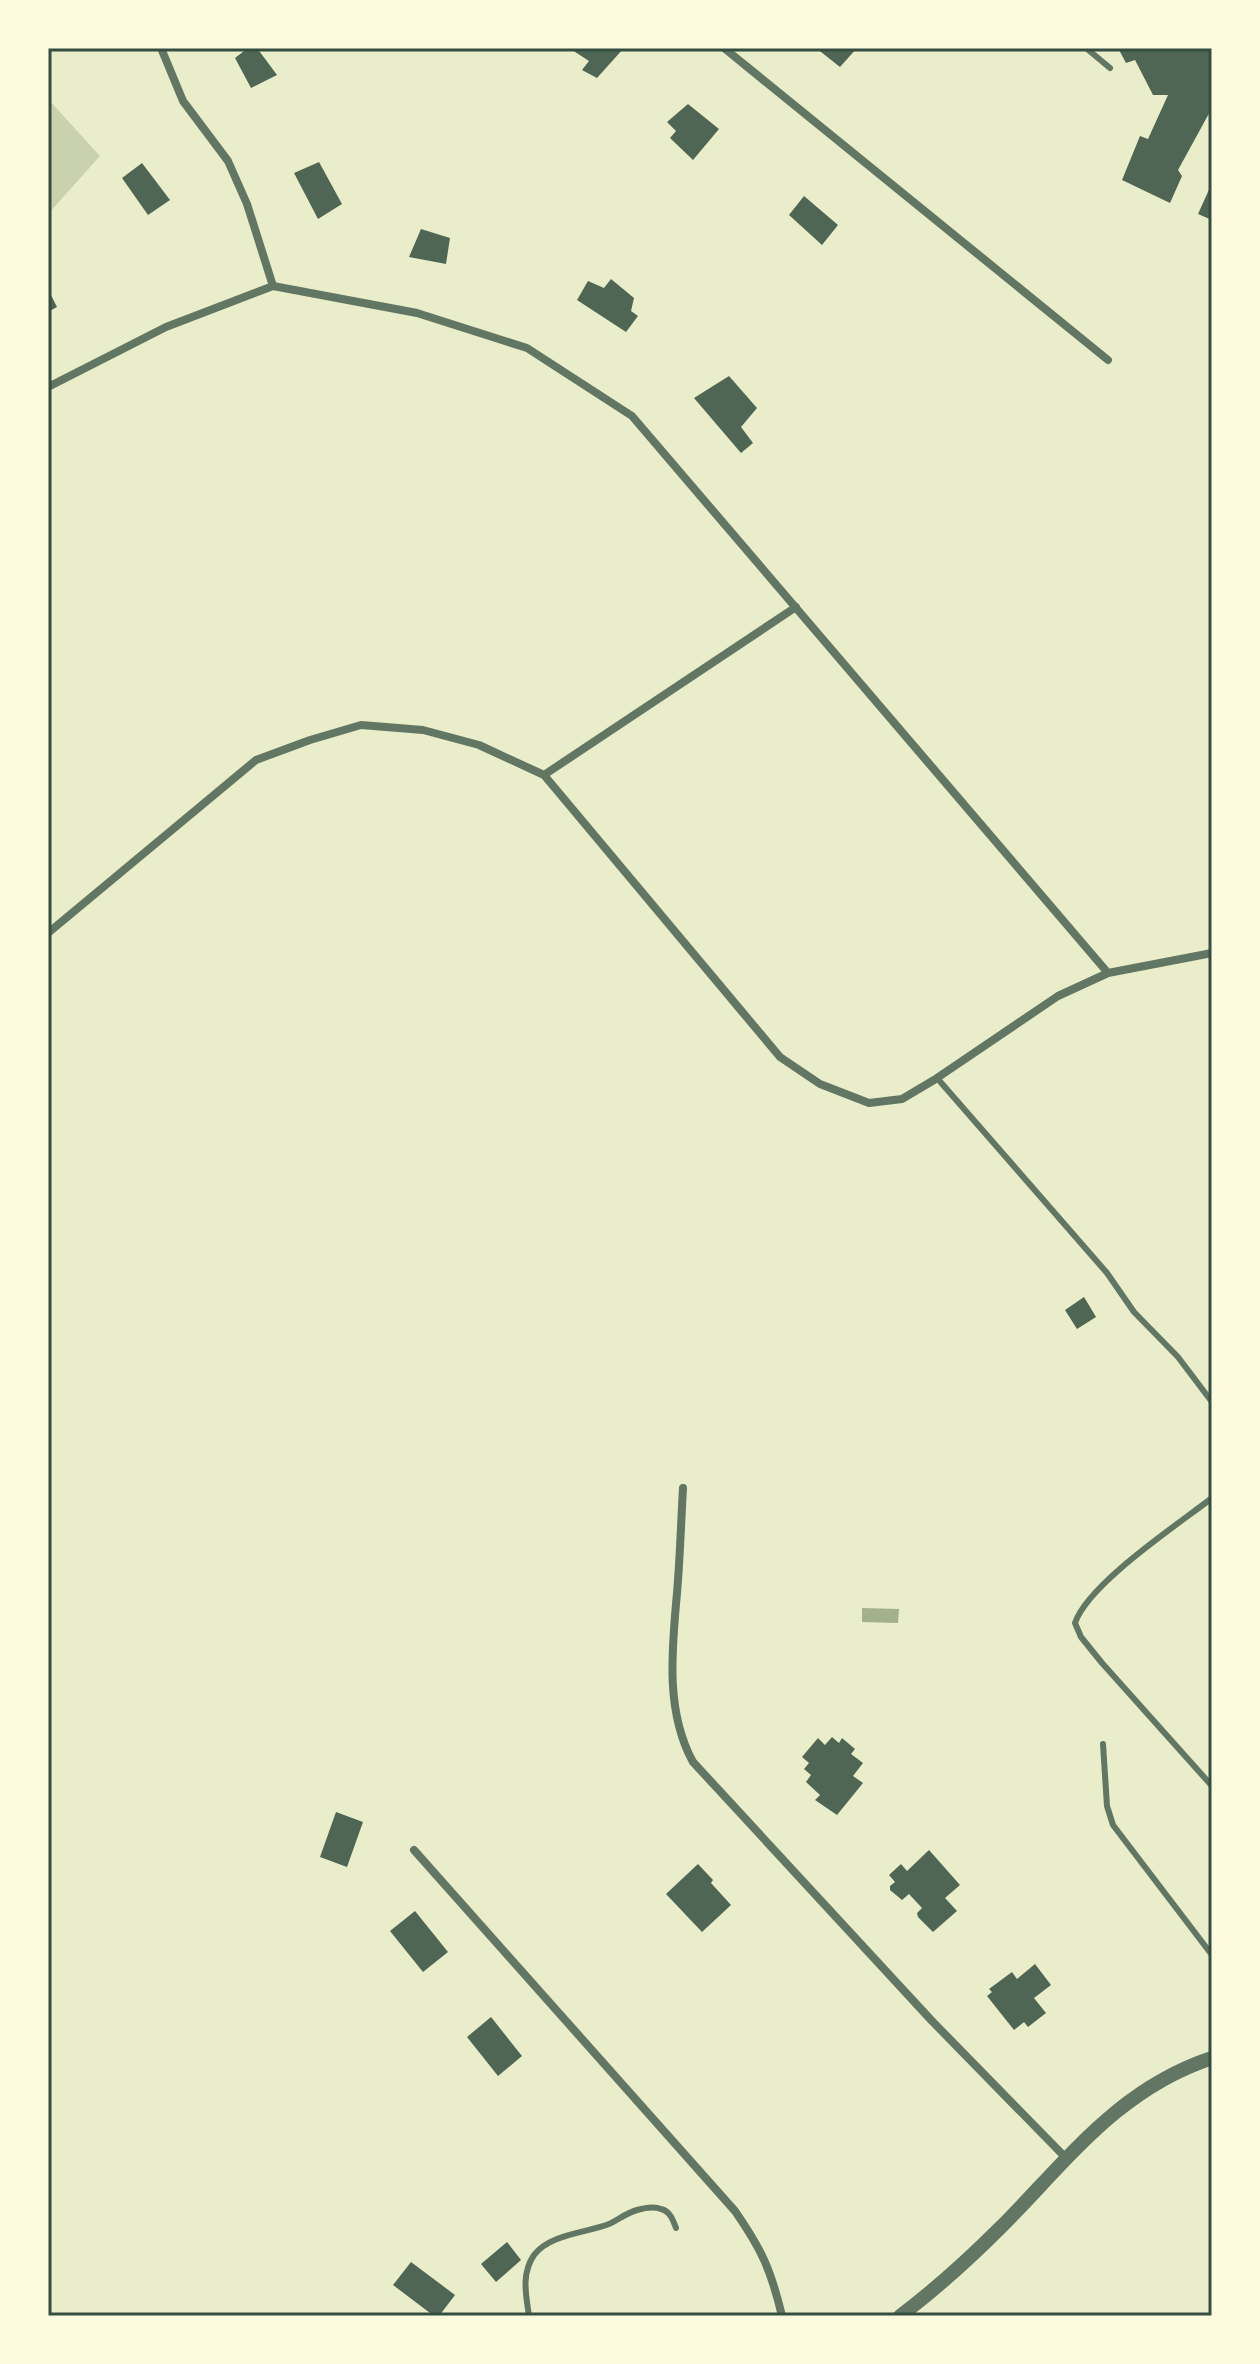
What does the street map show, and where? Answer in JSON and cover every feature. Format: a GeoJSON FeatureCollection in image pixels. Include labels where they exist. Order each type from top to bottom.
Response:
{"type":"FeatureCollection","features":[{"type":"Feature","properties":{"kind":"street"},"geometry":{"type":"LineString","coordinates":[[161,48],[183,101],[228,161],[247,204],[273,286]]}},
{"type":"Feature","properties":{"kind":"street"},"geometry":{"type":"LineString","coordinates":[[724,48],[1108,360]]}},
{"type":"Feature","properties":{"kind":"street"},"geometry":{"type":"LineString","coordinates":[[48,387],[166,327],[273,286],[417,313],[527,348],[632,416],[1108,973]]}},
{"type":"Feature","properties":{"kind":"street"},"geometry":{"type":"LineString","coordinates":[[544,775],[796,607]]}},
{"type":"Feature","properties":{"kind":"street"},"geometry":{"type":"LineString","coordinates":[[48,933],[256,760],[361,725],[423,730],[479,745],[544,775],[780,1057],[820,1084],[869,1103],[902,1099],[1058,996],[1108,973],[1212,953]]}},
{"type":"Feature","properties":{"kind":"street"},"geometry":{"type":"LineString","coordinates":[[683,1488],[672,1697],[677,1723],[693,1762],[932,2021],[1066,2158]]}},
{"type":"Feature","properties":{"kind":"street"},"geometry":{"type":"LineString","coordinates":[[414,1850],[735,2211],[760,2247],[773,2278],[782,2316]]}},
{"type":"Feature","properties":{"kind":"street"},"geometry":{"type":"LineString","coordinates":[[900,2316],[928,2295],[1001,2227],[1092,2130],[1144,2091],[1193,2064],[1212,2058]]}},
{"type":"Feature","properties":{"kind":"lane"},"geometry":{"type":"LineString","coordinates":[[1086,48],[1110,68]]}},
{"type":"Feature","properties":{"kind":"lane"},"geometry":{"type":"LineString","coordinates":[[937,1078],[1107,1273],[1134,1312],[1178,1357],[1212,1402]]}},
{"type":"Feature","properties":{"kind":"lane"},"geometry":{"type":"LineString","coordinates":[[1212,1498],[1102,1585],[1080,1610],[1075,1623],[1081,1637],[1102,1663],[1212,1786]]}},
{"type":"Feature","properties":{"kind":"lane"},"geometry":{"type":"LineString","coordinates":[[1103,1744],[1107,1806],[1113,1825],[1212,1955]]}},
{"type":"Feature","properties":{"kind":"lane"},"geometry":{"type":"LineString","coordinates":[[529,2316],[524,2284],[527,2267],[544,2246],[646,2208],[667,2211],[676,2228]]}},
{"type":"Feature","properties":{"kind":"shaded area"},"geometry":{"type":"Polygon","coordinates":[[[48,99],[100,156],[48,214],[48,99]]]}},
{"type":"Feature","properties":{"kind":"shaded area"},"geometry":{"type":"Polygon","coordinates":[[[862,1608],[899,1609],[898,1623],[862,1622],[862,1608]]]}},
{"type":"Feature","properties":{"kind":"building"},"geometry":{"type":"Polygon","coordinates":[[[248,48],[257,48],[277,75],[251,88],[235,58],[248,48]]]}},
{"type":"Feature","properties":{"kind":"building"},"geometry":{"type":"Polygon","coordinates":[[[569,48],[623,49],[597,78],[582,70],[589,61],[569,48]]]}},
{"type":"Feature","properties":{"kind":"building"},"geometry":{"type":"Polygon","coordinates":[[[816,48],[857,48],[840,67],[816,48]]]}},
{"type":"Feature","properties":{"kind":"building"},"geometry":{"type":"Polygon","coordinates":[[[1118,48],[1212,50],[1212,108],[1178,170],[1182,176],[1170,203],[1122,180],[1140,136],[1148,139],[1168,95],[1153,95],[1135,60],[1126,63],[1118,48]]]}},
{"type":"Feature","properties":{"kind":"building"},"geometry":{"type":"Polygon","coordinates":[[[688,104],[719,129],[693,160],[670,138],[676,131],[667,122],[688,104]]]}},
{"type":"Feature","properties":{"kind":"building"},"geometry":{"type":"Polygon","coordinates":[[[319,162],[342,204],[318,219],[294,173],[319,162]]]}},
{"type":"Feature","properties":{"kind":"building"},"geometry":{"type":"Polygon","coordinates":[[[142,163],[170,200],[148,215],[122,178],[142,163]]]}},
{"type":"Feature","properties":{"kind":"building"},"geometry":{"type":"Polygon","coordinates":[[[1212,183],[1212,220],[1198,214],[1212,183]]]}},
{"type":"Feature","properties":{"kind":"building"},"geometry":{"type":"Polygon","coordinates":[[[804,196],[838,225],[822,245],[789,215],[804,196]]]}},
{"type":"Feature","properties":{"kind":"building"},"geometry":{"type":"Polygon","coordinates":[[[421,229],[450,238],[446,264],[409,257],[421,229]]]}},
{"type":"Feature","properties":{"kind":"building"},"geometry":{"type":"Polygon","coordinates":[[[611,279],[634,298],[631,311],[638,316],[626,332],[577,300],[588,281],[604,288],[611,279]]]}},
{"type":"Feature","properties":{"kind":"building"},"geometry":{"type":"Polygon","coordinates":[[[48,289],[57,307],[48,312],[48,289]]]}},
{"type":"Feature","properties":{"kind":"building"},"geometry":{"type":"Polygon","coordinates":[[[729,376],[757,408],[741,427],[753,443],[741,453],[694,398],[729,376]]]}},
{"type":"Feature","properties":{"kind":"building"},"geometry":{"type":"Polygon","coordinates":[[[1084,1297],[1096,1317],[1077,1329],[1065,1310],[1084,1297]]]}},
{"type":"Feature","properties":{"kind":"building"},"geometry":{"type":"Polygon","coordinates":[[[832,1737],[839,1743],[842,1738],[855,1749],[851,1754],[863,1763],[853,1776],[863,1783],[837,1815],[815,1800],[820,1795],[806,1782],[811,1775],[804,1769],[809,1763],[802,1757],[818,1738],[825,1745],[832,1737]]]}},
{"type":"Feature","properties":{"kind":"building"},"geometry":{"type":"Polygon","coordinates":[[[336,1812],[363,1822],[347,1867],[320,1857],[336,1812]]]}},
{"type":"Feature","properties":{"kind":"building"},"geometry":{"type":"Polygon","coordinates":[[[929,1850],[960,1885],[945,1898],[957,1911],[933,1932],[918,1917],[917,1913],[922,1908],[909,1894],[902,1900],[890,1890],[895,1882],[889,1875],[901,1864],[907,1871],[929,1850]]]}},
{"type":"Feature","properties":{"kind":"building"},"geometry":{"type":"Polygon","coordinates":[[[698,1864],[731,1905],[702,1932],[666,1894],[698,1864]]]}},
{"type":"Feature","properties":{"kind":"building"},"geometry":{"type":"Polygon","coordinates":[[[415,1911],[448,1952],[423,1972],[390,1931],[415,1911]]]}},
{"type":"Feature","properties":{"kind":"building"},"geometry":{"type":"Polygon","coordinates":[[[1035,1964],[1051,1985],[1034,1998],[1046,2013],[1028,2027],[1024,2022],[1014,2030],[987,1996],[992,1992],[989,1989],[1012,1972],[1017,1979],[1035,1964]]]}},
{"type":"Feature","properties":{"kind":"building"},"geometry":{"type":"Polygon","coordinates":[[[491,2017],[522,2056],[498,2076],[467,2037],[491,2017]]]}},
{"type":"Feature","properties":{"kind":"building"},"geometry":{"type":"Polygon","coordinates":[[[507,2242],[521,2260],[496,2282],[481,2264],[507,2242]]]}},
{"type":"Feature","properties":{"kind":"building"},"geometry":{"type":"Polygon","coordinates":[[[411,2262],[455,2295],[439,2316],[434,2316],[393,2285],[411,2262]]]}}]}
